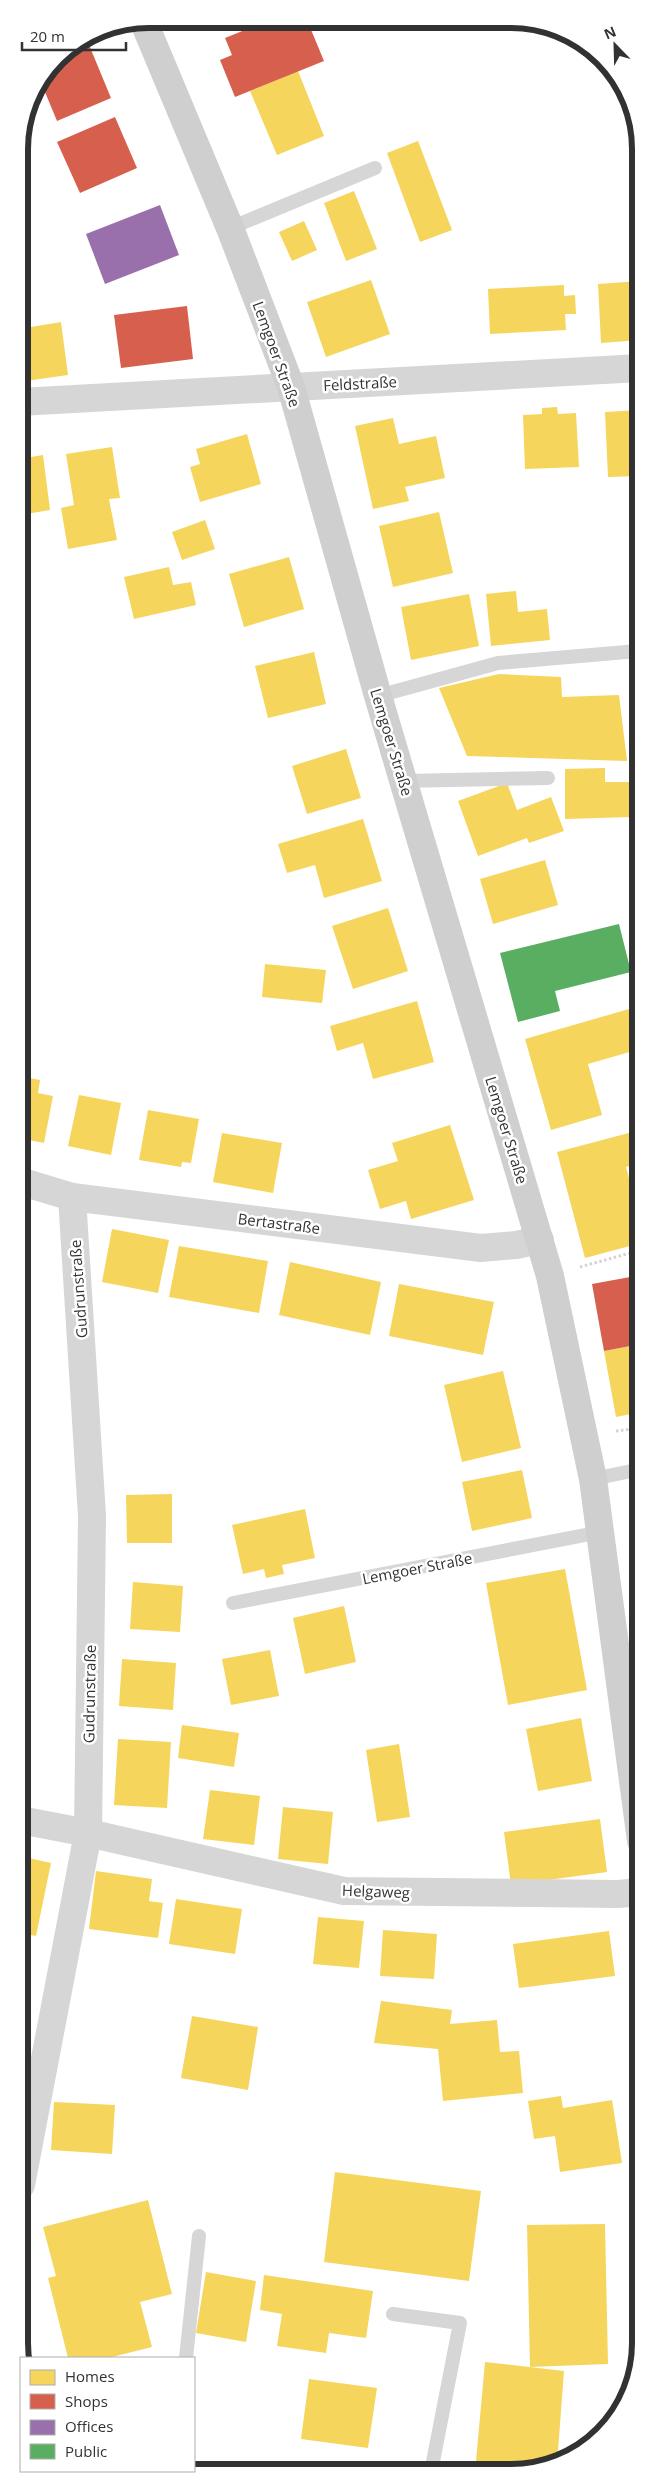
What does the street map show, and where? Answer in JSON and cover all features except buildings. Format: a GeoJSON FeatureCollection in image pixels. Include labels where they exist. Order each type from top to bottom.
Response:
{"type":"FeatureCollection","features":[{"type":"Feature","properties":{"kind":"main road","name":"Lemgoer Straße"},"geometry":{"type":"LineString","coordinates":[[146,28],[230,228],[291,387],[378,696],[540,1240],[550,1276],[593,1479],[601,1532],[630,1673],[632,1704]]}},
{"type":"Feature","properties":{"kind":"street","name":"Feldstraße"},"geometry":{"type":"LineString","coordinates":[[28,402],[632,368]]}},
{"type":"Feature","properties":{"kind":"street","name":"Bertastraße"},"geometry":{"type":"LineString","coordinates":[[28,1184],[72,1197],[481,1248],[516,1245],[540,1240]]}},
{"type":"Feature","properties":{"kind":"street","name":"Gudrunstraße"},"geometry":{"type":"LineString","coordinates":[[28,2148],[88,1833],[92,1516],[72,1197]]}},
{"type":"Feature","properties":{"kind":"street","name":"Helgaweg"},"geometry":{"type":"LineString","coordinates":[[28,1822],[88,1833],[344,1891],[632,1893]]}},
{"type":"Feature","properties":{"kind":"lane"},"geometry":{"type":"LineString","coordinates":[[230,228],[375,168]]}},
{"type":"Feature","properties":{"kind":"lane"},"geometry":{"type":"LineString","coordinates":[[378,696],[498,663],[632,652]]}},
{"type":"Feature","properties":{"kind":"lane"},"geometry":{"type":"LineString","coordinates":[[404,781],[548,778]]}},
{"type":"Feature","properties":{"kind":"lane"},"geometry":{"type":"LineString","coordinates":[[593,1479],[632,1471]]}},
{"type":"Feature","properties":{"kind":"lane","name":"Lemgoer Straße"},"geometry":{"type":"LineString","coordinates":[[233,1603],[601,1532]]}},
{"type":"Feature","properties":{"kind":"lane"},"geometry":{"type":"LineString","coordinates":[[186,2357],[199,2236]]}},
{"type":"Feature","properties":{"kind":"lane"},"geometry":{"type":"LineString","coordinates":[[393,2314],[460,2323],[433,2464]]}},
{"type":"Feature","properties":{"kind":"path"},"geometry":{"type":"LineString","coordinates":[[550,1276],[632,1252]]}}]}
